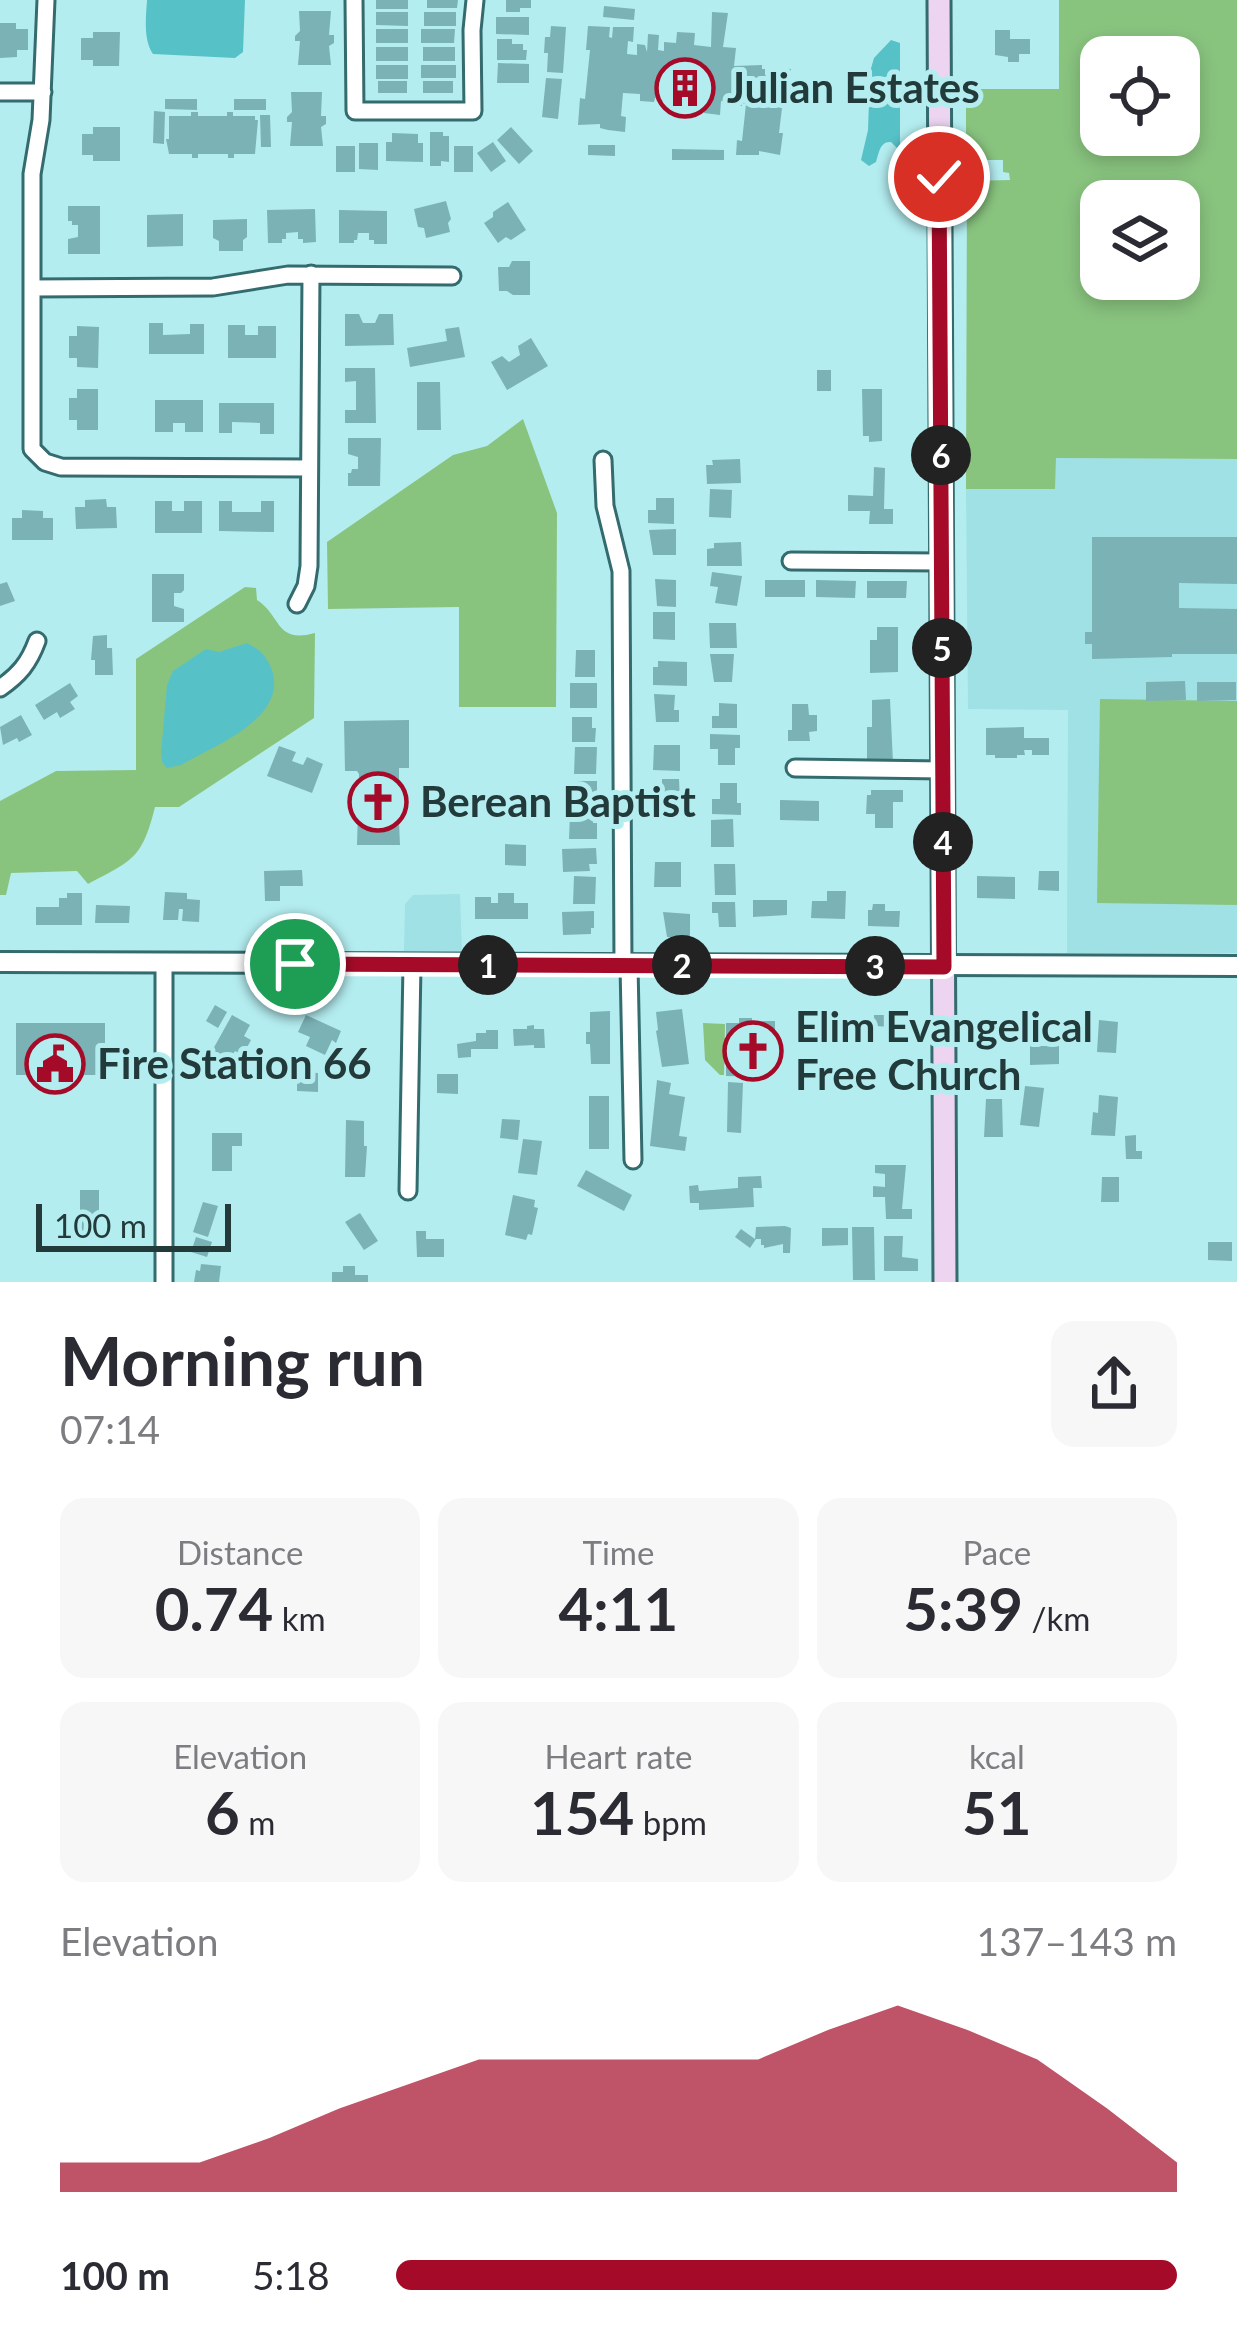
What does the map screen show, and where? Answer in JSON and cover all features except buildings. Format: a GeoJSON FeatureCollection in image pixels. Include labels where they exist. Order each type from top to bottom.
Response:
{"type":"FeatureCollection","features":[{"type":"Feature","properties":{"kind":"main road"},"geometry":{"type":"LineString","coordinates":[[938,0],[945,1282]]}},
{"type":"Feature","properties":{"kind":"street"},"geometry":{"type":"LineString","coordinates":[[46,0],[43,92],[32,174],[32,449],[41,460],[61,466],[309,468]]}},
{"type":"Feature","properties":{"kind":"street"},"geometry":{"type":"LineString","coordinates":[[354,0],[355,110],[472,111],[476,0]]}},
{"type":"Feature","properties":{"kind":"street"},"geometry":{"type":"LineString","coordinates":[[0,92],[43,92]]}},
{"type":"Feature","properties":{"kind":"street"},"geometry":{"type":"LineString","coordinates":[[32,288],[213,287],[310,274],[452,276]]}},
{"type":"Feature","properties":{"kind":"street"},"geometry":{"type":"LineString","coordinates":[[297,604],[309,566],[310,274]]}},
{"type":"Feature","properties":{"kind":"street"},"geometry":{"type":"LineString","coordinates":[[603,460],[605,506],[621,571],[633,1160]]}},
{"type":"Feature","properties":{"kind":"street"},"geometry":{"type":"LineString","coordinates":[[791,561],[941,562]]}},
{"type":"Feature","properties":{"kind":"street"},"geometry":{"type":"LineString","coordinates":[[0,688],[20,674],[37,641]]}},
{"type":"Feature","properties":{"kind":"street"},"geometry":{"type":"LineString","coordinates":[[795,768],[943,770]]}},
{"type":"Feature","properties":{"kind":"street"},"geometry":{"type":"LineString","coordinates":[[0,962],[1237,966]]}},
{"type":"Feature","properties":{"kind":"street"},"geometry":{"type":"LineString","coordinates":[[164,962],[164,1282]]}},
{"type":"Feature","properties":{"kind":"street"},"geometry":{"type":"LineString","coordinates":[[408,1191],[412,965]]}},
{"type":"Feature","properties":{"kind":"shaded area"},"geometry":{"type":"Polygon","coordinates":[[[147,0],[245,0],[243,52],[235,58],[153,54],[146,35],[147,0]]]}},
{"type":"Feature","properties":{"kind":"shaded area"},"geometry":{"type":"Polygon","coordinates":[[[891,40],[900,43],[900,148],[884,143],[876,162],[869,166],[861,160],[868,130],[870,72],[874,58],[891,40]]]}},
{"type":"Feature","properties":{"kind":"shaded area"},"geometry":{"type":"Polygon","coordinates":[[[1055,458],[1237,459],[1237,953],[1067,953],[1068,710],[968,709],[966,489],[1055,489],[1055,458]]]}},
{"type":"Feature","properties":{"kind":"shaded area"},"geometry":{"type":"Polygon","coordinates":[[[247,643],[272,670],[269,703],[259,717],[228,740],[167,768],[161,753],[167,685],[173,671],[206,649],[219,652],[247,643]]]}},
{"type":"Feature","properties":{"kind":"shaded area"},"geometry":{"type":"Polygon","coordinates":[[[460,894],[462,952],[404,951],[405,904],[413,895],[460,894]]]}},
{"type":"Feature","properties":{"kind":"green space"},"geometry":{"type":"Polygon","coordinates":[[[1059,0],[1237,0],[1237,459],[1056,458],[1055,489],[966,489],[967,181],[1010,180],[1009,173],[1003,172],[1003,160],[966,160],[966,89],[1059,89],[1059,0]]]}},
{"type":"Feature","properties":{"kind":"green space"},"geometry":{"type":"Polygon","coordinates":[[[523,419],[557,513],[556,707],[459,707],[459,607],[328,609],[327,542],[453,455],[487,446],[523,419]]]}},
{"type":"Feature","properties":{"kind":"green space"},"geometry":{"type":"Polygon","coordinates":[[[245,587],[256,588],[257,600],[286,632],[315,633],[314,718],[179,807],[155,807],[140,848],[116,869],[88,884],[77,871],[11,873],[6,895],[0,895],[0,801],[56,771],[136,770],[136,659],[245,587]]]}},
{"type":"Feature","properties":{"kind":"green space"},"geometry":{"type":"Polygon","coordinates":[[[1100,699],[1237,701],[1237,905],[1097,903],[1100,699]]]}},
{"type":"Feature","properties":{"kind":"green space"},"geometry":{"type":"Polygon","coordinates":[[[703,1023],[725,1024],[724,1075],[705,1060],[703,1023]]]}},
{"type":"Feature","properties":{"kind":"place","name":"Julian Estates"},"geometry":{"type":"Point","coordinates":[685,88]}},
{"type":"Feature","properties":{"kind":"place","name":"Berean Baptist"},"geometry":{"type":"Point","coordinates":[378,802]}},
{"type":"Feature","properties":{"kind":"place","name":"Elim Evangelical Free Church"},"geometry":{"type":"Point","coordinates":[753,1051]}},
{"type":"Feature","properties":{"kind":"place","name":"Fire Station 66"},"geometry":{"type":"Point","coordinates":[55,1064]}},
{"type":"Feature","properties":{"kind":"route"},"geometry":{"type":"LineString","coordinates":[[295,964],[944,967],[939,177]]}}]}
